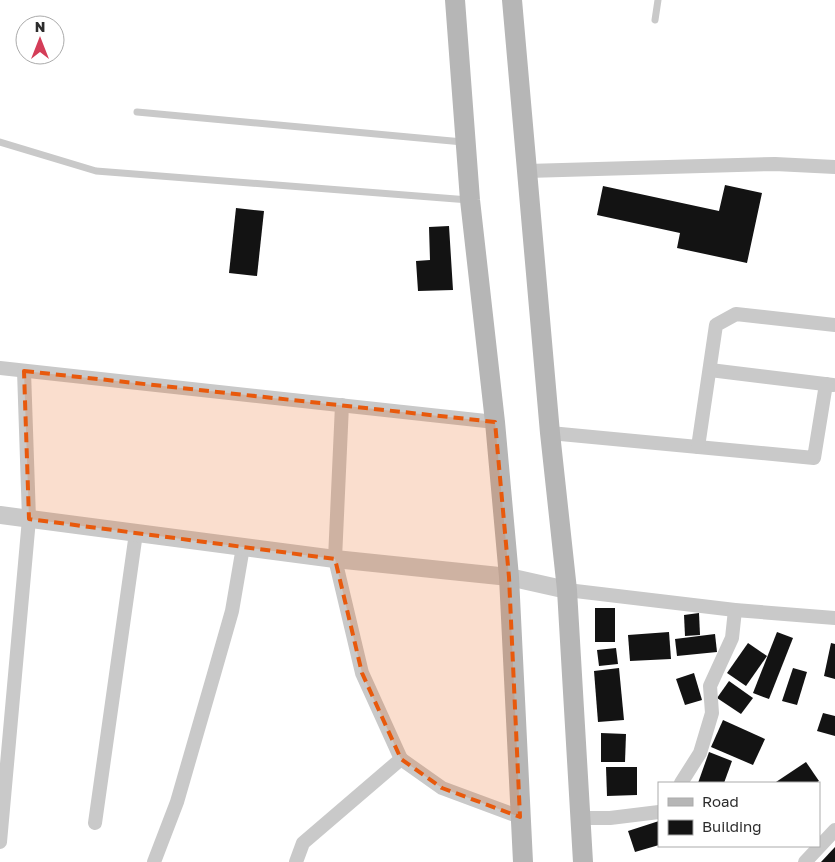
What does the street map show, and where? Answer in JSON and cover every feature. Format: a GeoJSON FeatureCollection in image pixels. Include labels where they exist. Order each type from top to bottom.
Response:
{"type":"FeatureCollection","features":[{"type":"Feature","properties":{"kind":"main road"},"geometry":{"type":"LineString","coordinates":[[455,0],[470,200],[495,422],[509,577],[523,862]]}},
{"type":"Feature","properties":{"kind":"main road"},"geometry":{"type":"LineString","coordinates":[[512,0],[550,433],[567,590],[583,862]]}},
{"type":"Feature","properties":{"kind":"street"},"geometry":{"type":"LineString","coordinates":[[527,170],[775,164],[835,167]]}},
{"type":"Feature","properties":{"kind":"street"},"geometry":{"type":"LineString","coordinates":[[698,447],[716,325],[736,314],[835,325]]}},
{"type":"Feature","properties":{"kind":"street"},"geometry":{"type":"LineString","coordinates":[[0,368],[495,422]]}},
{"type":"Feature","properties":{"kind":"street"},"geometry":{"type":"LineString","coordinates":[[550,433],[814,458],[830,384],[710,370]]}},
{"type":"Feature","properties":{"kind":"street"},"geometry":{"type":"LineString","coordinates":[[0,842],[29,518],[24,371]]}},
{"type":"Feature","properties":{"kind":"street"},"geometry":{"type":"LineString","coordinates":[[342,405],[335,559],[362,673],[401,760],[442,788],[520,817]]}},
{"type":"Feature","properties":{"kind":"street"},"geometry":{"type":"LineString","coordinates":[[0,515],[335,559],[509,577],[567,590],[735,610],[835,618]]}},
{"type":"Feature","properties":{"kind":"street"},"geometry":{"type":"LineString","coordinates":[[95,823],[136,533]]}},
{"type":"Feature","properties":{"kind":"street"},"geometry":{"type":"LineString","coordinates":[[154,862],[177,802],[230,620],[244,547]]}},
{"type":"Feature","properties":{"kind":"street"},"geometry":{"type":"LineString","coordinates":[[682,782],[700,753],[712,713],[710,686],[732,638],[735,610]]}},
{"type":"Feature","properties":{"kind":"street"},"geometry":{"type":"LineString","coordinates":[[296,862],[303,843],[401,760]]}},
{"type":"Feature","properties":{"kind":"street"},"geometry":{"type":"LineString","coordinates":[[580,818],[610,818],[658,812]]}},
{"type":"Feature","properties":{"kind":"street"},"geometry":{"type":"LineString","coordinates":[[820,846],[835,830]]}},
{"type":"Feature","properties":{"kind":"street"},"geometry":{"type":"LineString","coordinates":[[805,862],[819,847]]}},
{"type":"Feature","properties":{"kind":"lane"},"geometry":{"type":"LineString","coordinates":[[655,20],[658,0]]}},
{"type":"Feature","properties":{"kind":"lane"},"geometry":{"type":"LineString","coordinates":[[137,112],[466,142]]}},
{"type":"Feature","properties":{"kind":"lane"},"geometry":{"type":"LineString","coordinates":[[0,142],[96,171],[470,200]]}},
{"type":"Feature","properties":{"kind":"highlighted area"},"geometry":{"type":"Polygon","coordinates":[[[24,371],[495,422],[509,577],[520,817],[442,788],[401,759],[362,673],[335,559],[29,519],[24,371]]]}},
{"type":"Feature","properties":{"kind":"building"},"geometry":{"type":"Polygon","coordinates":[[[725,185],[762,193],[747,263],[677,248],[680,233],[597,215],[603,186],[719,211],[725,185]]]}},
{"type":"Feature","properties":{"kind":"building"},"geometry":{"type":"Polygon","coordinates":[[[236,208],[264,211],[257,276],[229,273],[236,208]]]}},
{"type":"Feature","properties":{"kind":"building"},"geometry":{"type":"Polygon","coordinates":[[[449,226],[453,290],[418,291],[416,261],[430,260],[429,227],[449,226]]]}},
{"type":"Feature","properties":{"kind":"building"},"geometry":{"type":"Polygon","coordinates":[[[595,608],[615,608],[615,642],[595,642],[595,608]]]}},
{"type":"Feature","properties":{"kind":"building"},"geometry":{"type":"Polygon","coordinates":[[[699,613],[700,635],[685,636],[684,615],[699,613]]]}},
{"type":"Feature","properties":{"kind":"building"},"geometry":{"type":"Polygon","coordinates":[[[669,632],[671,659],[630,661],[628,635],[669,632]]]}},
{"type":"Feature","properties":{"kind":"building"},"geometry":{"type":"Polygon","coordinates":[[[777,632],[793,638],[769,699],[753,693],[777,632]]]}},
{"type":"Feature","properties":{"kind":"building"},"geometry":{"type":"Polygon","coordinates":[[[715,634],[717,652],[677,656],[675,639],[715,634]]]}},
{"type":"Feature","properties":{"kind":"building"},"geometry":{"type":"Polygon","coordinates":[[[748,643],[767,656],[746,686],[727,673],[748,643]]]}},
{"type":"Feature","properties":{"kind":"building"},"geometry":{"type":"Polygon","coordinates":[[[831,643],[835,644],[835,679],[824,676],[831,643]]]}},
{"type":"Feature","properties":{"kind":"building"},"geometry":{"type":"Polygon","coordinates":[[[616,648],[618,664],[599,666],[597,650],[616,648]]]}},
{"type":"Feature","properties":{"kind":"building"},"geometry":{"type":"Polygon","coordinates":[[[619,668],[624,720],[598,722],[594,671],[619,668]]]}},
{"type":"Feature","properties":{"kind":"building"},"geometry":{"type":"Polygon","coordinates":[[[793,668],[807,672],[797,705],[782,701],[793,668]]]}},
{"type":"Feature","properties":{"kind":"building"},"geometry":{"type":"Polygon","coordinates":[[[694,673],[702,700],[685,705],[676,679],[694,673]]]}},
{"type":"Feature","properties":{"kind":"building"},"geometry":{"type":"Polygon","coordinates":[[[729,681],[753,698],[741,714],[717,698],[729,681]]]}},
{"type":"Feature","properties":{"kind":"building"},"geometry":{"type":"Polygon","coordinates":[[[823,713],[835,716],[835,736],[817,731],[823,713]]]}},
{"type":"Feature","properties":{"kind":"building"},"geometry":{"type":"Polygon","coordinates":[[[723,720],[765,739],[753,765],[711,747],[723,720]]]}},
{"type":"Feature","properties":{"kind":"building"},"geometry":{"type":"Polygon","coordinates":[[[601,733],[626,734],[625,762],[601,762],[601,733]]]}},
{"type":"Feature","properties":{"kind":"building"},"geometry":{"type":"Polygon","coordinates":[[[709,752],[732,761],[724,782],[698,782],[709,752]]]}},
{"type":"Feature","properties":{"kind":"building"},"geometry":{"type":"Polygon","coordinates":[[[806,762],[819,781],[818,782],[776,782],[806,762]]]}},
{"type":"Feature","properties":{"kind":"building"},"geometry":{"type":"Polygon","coordinates":[[[606,767],[637,767],[637,795],[607,796],[606,767]]]}},
{"type":"Feature","properties":{"kind":"building"},"geometry":{"type":"Polygon","coordinates":[[[658,821],[658,845],[635,852],[628,831],[658,821]]]}},
{"type":"Feature","properties":{"kind":"building"},"geometry":{"type":"Polygon","coordinates":[[[835,847],[835,862],[821,862],[835,847]]]}}]}
